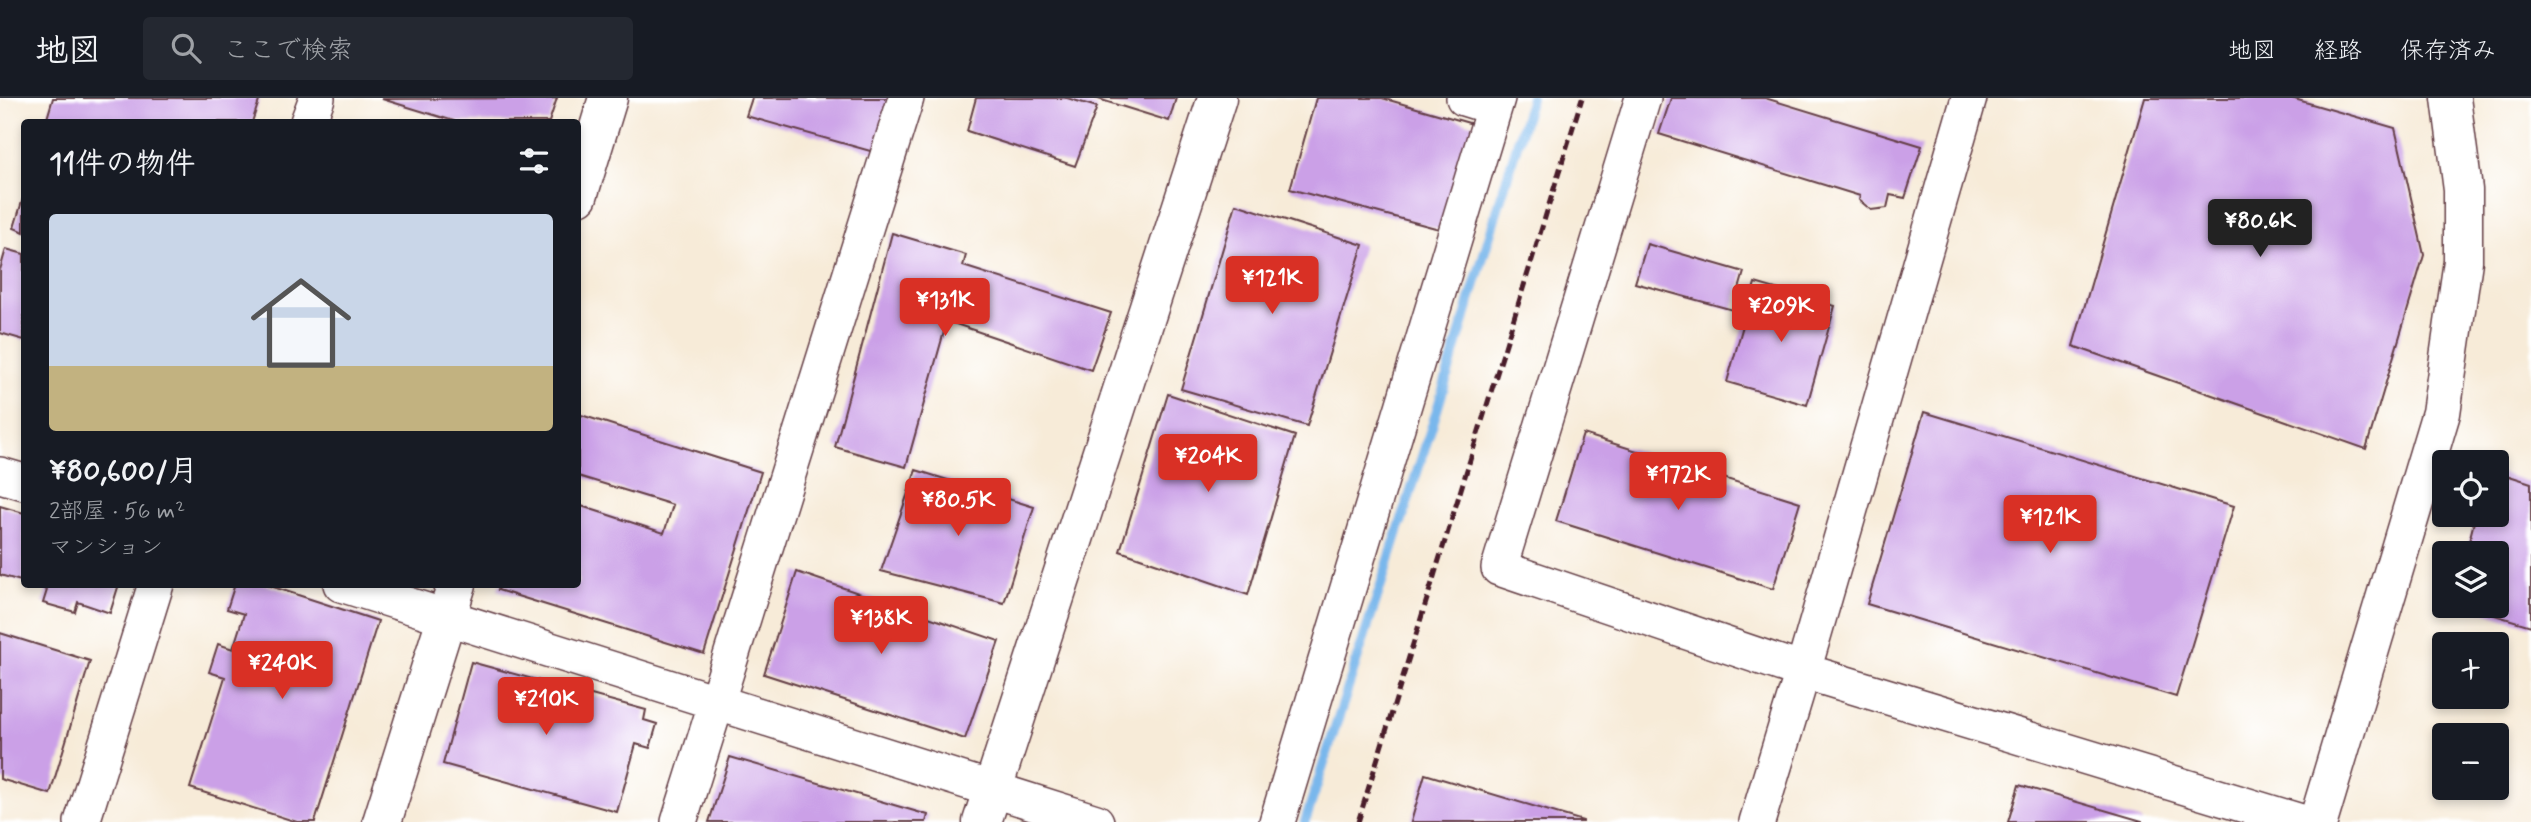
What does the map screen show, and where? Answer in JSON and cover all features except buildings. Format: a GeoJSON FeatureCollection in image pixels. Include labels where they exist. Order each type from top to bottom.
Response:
{"type":"FeatureCollection","features":[{"type":"Feature","properties":{"kind":"street"},"geometry":{"type":"LineString","coordinates":[[310,119],[317,98]]}},
{"type":"Feature","properties":{"kind":"street"},"geometry":{"type":"LineString","coordinates":[[581,186],[608,98]]}},
{"type":"Feature","properties":{"kind":"street"},"geometry":{"type":"LineString","coordinates":[[679,822],[906,98]]}},
{"type":"Feature","properties":{"kind":"street"},"geometry":{"type":"LineString","coordinates":[[987,806],[1217,98]]}},
{"type":"Feature","properties":{"kind":"street"},"geometry":{"type":"LineString","coordinates":[[1643,98],[1499,568],[1803,671],[2301,822]]}},
{"type":"Feature","properties":{"kind":"street"},"geometry":{"type":"LineString","coordinates":[[1756,822],[1803,671],[1969,98]]}},
{"type":"Feature","properties":{"kind":"street"},"geometry":{"type":"LineString","coordinates":[[2318,822],[2441,413],[2463,261],[2463,190],[2451,98]]}},
{"type":"Feature","properties":{"kind":"street"},"geometry":{"type":"LineString","coordinates":[[1278,822],[1485,101]]}},
{"type":"Feature","properties":{"kind":"street"},"geometry":{"type":"LineString","coordinates":[[0,475],[21,481]]}},
{"type":"Feature","properties":{"kind":"street"},"geometry":{"type":"LineString","coordinates":[[82,822],[155,588]]}},
{"type":"Feature","properties":{"kind":"street"},"geometry":{"type":"LineString","coordinates":[[367,588],[451,601],[987,806],[1096,822]]}},
{"type":"Feature","properties":{"kind":"street"},"geometry":{"type":"LineString","coordinates":[[382,822],[451,601]]}},
{"type":"Feature","properties":{"kind":"waterway"},"geometry":{"type":"LineString","coordinates":[[1305,822],[1437,410],[1531,98]]}},
{"type":"Feature","properties":{"kind":"railway"},"geometry":{"type":"LineString","coordinates":[[1358,822],[1582,98]]}}]}
